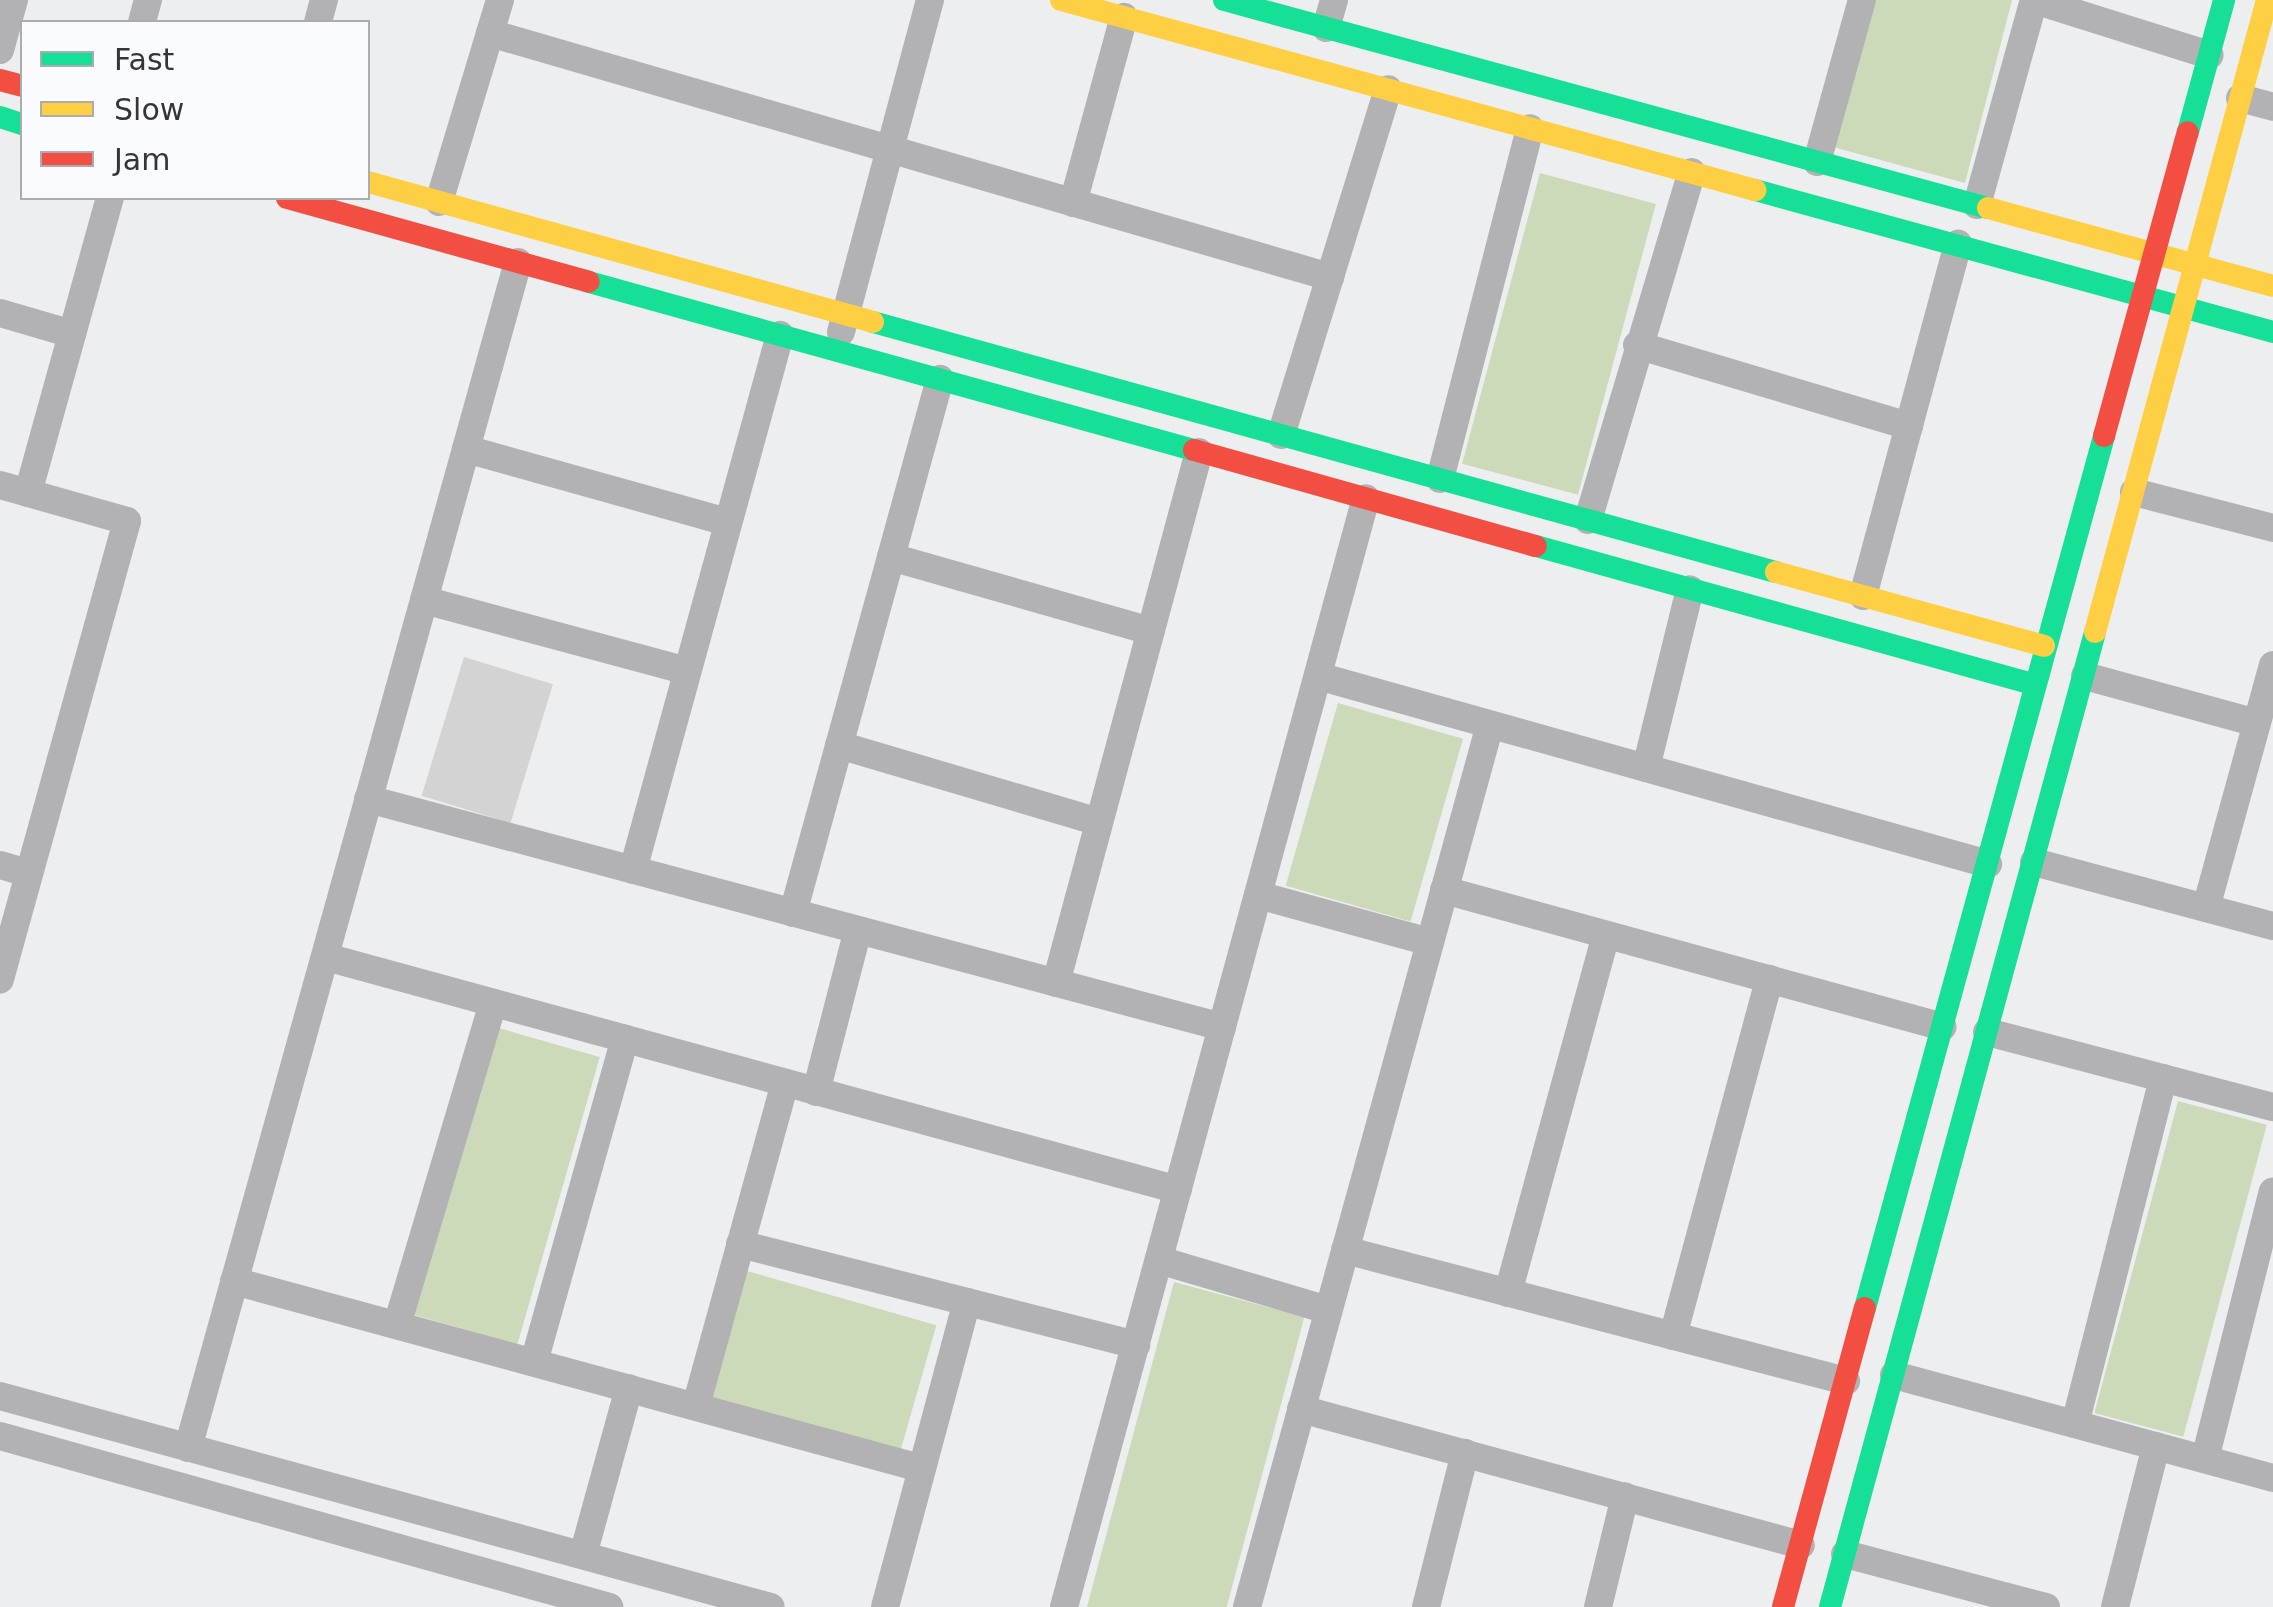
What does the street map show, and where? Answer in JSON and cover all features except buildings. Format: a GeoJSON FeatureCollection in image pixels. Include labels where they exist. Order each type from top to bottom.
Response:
{"type":"FeatureCollection","features":[{"type":"Feature","properties":{"kind":"street"},"geometry":{"type":"LineString","coordinates":[[0,50],[14,0]]}},
{"type":"Feature","properties":{"kind":"street"},"geometry":{"type":"LineString","coordinates":[[439,202],[500,0]]}},
{"type":"Feature","properties":{"kind":"street"},"geometry":{"type":"LineString","coordinates":[[836,350],[930,0]]}},
{"type":"Feature","properties":{"kind":"street"},"geometry":{"type":"LineString","coordinates":[[1061,0],[2273,332]]}},
{"type":"Feature","properties":{"kind":"street"},"geometry":{"type":"LineString","coordinates":[[1326,28],[1334,0]]}},
{"type":"Feature","properties":{"kind":"street"},"geometry":{"type":"LineString","coordinates":[[1817,162],[1862,0]]}},
{"type":"Feature","properties":{"kind":"street"},"geometry":{"type":"LineString","coordinates":[[1977,205],[2034,0],[2210,55]]}},
{"type":"Feature","properties":{"kind":"street"},"geometry":{"type":"LineString","coordinates":[[1783,1607],[2140,294],[2224,0]]}},
{"type":"Feature","properties":{"kind":"street"},"geometry":{"type":"LineString","coordinates":[[1830,1607],[2267,0]]}},
{"type":"Feature","properties":{"kind":"street"},"geometry":{"type":"LineString","coordinates":[[1226,45],[1230,2],[2273,286]]}},
{"type":"Feature","properties":{"kind":"street"},"geometry":{"type":"LineString","coordinates":[[1074,202],[1124,17]]}},
{"type":"Feature","properties":{"kind":"street"},"geometry":{"type":"LineString","coordinates":[[490,34],[1330,277]]}},
{"type":"Feature","properties":{"kind":"street"},"geometry":{"type":"LineString","coordinates":[[1281,435],[1388,89]]}},
{"type":"Feature","properties":{"kind":"street"},"geometry":{"type":"LineString","coordinates":[[2240,98],[2273,107]]}},
{"type":"Feature","properties":{"kind":"street"},"geometry":{"type":"LineString","coordinates":[[1440,479],[1530,128]]}},
{"type":"Feature","properties":{"kind":"street"},"geometry":{"type":"LineString","coordinates":[[1588,520],[1692,172]]}},
{"type":"Feature","properties":{"kind":"street"},"geometry":{"type":"LineString","coordinates":[[370,183],[2044,646]]}},
{"type":"Feature","properties":{"kind":"street"},"geometry":{"type":"LineString","coordinates":[[28,493],[109,200]]}},
{"type":"Feature","properties":{"kind":"street"},"geometry":{"type":"LineString","coordinates":[[294,200],[2033,684]]}},
{"type":"Feature","properties":{"kind":"street"},"geometry":{"type":"LineString","coordinates":[[1863,596],[1958,244]]}},
{"type":"Feature","properties":{"kind":"street"},"geometry":{"type":"LineString","coordinates":[[188,1448],[518,262]]}},
{"type":"Feature","properties":{"kind":"street"},"geometry":{"type":"LineString","coordinates":[[0,314],[72,334]]}},
{"type":"Feature","properties":{"kind":"street"},"geometry":{"type":"LineString","coordinates":[[633,870],[780,335]]}},
{"type":"Feature","properties":{"kind":"street"},"geometry":{"type":"LineString","coordinates":[[1638,344],[1909,426]]}},
{"type":"Feature","properties":{"kind":"street"},"geometry":{"type":"LineString","coordinates":[[793,913],[940,380]]}},
{"type":"Feature","properties":{"kind":"street"},"geometry":{"type":"LineString","coordinates":[[466,449],[728,522]]}},
{"type":"Feature","properties":{"kind":"street"},"geometry":{"type":"LineString","coordinates":[[1056,983],[1096,821],[1200,452]]}},
{"type":"Feature","properties":{"kind":"street"},"geometry":{"type":"LineString","coordinates":[[0,486],[128,521],[0,980]]}},
{"type":"Feature","properties":{"kind":"street"},"geometry":{"type":"LineString","coordinates":[[2134,492],[2273,528]]}},
{"type":"Feature","properties":{"kind":"street"},"geometry":{"type":"LineString","coordinates":[[1064,1607],[1366,498]]}},
{"type":"Feature","properties":{"kind":"street"},"geometry":{"type":"LineString","coordinates":[[891,557],[1151,631]]}},
{"type":"Feature","properties":{"kind":"street"},"geometry":{"type":"LineString","coordinates":[[1646,768],[1690,588]]}},
{"type":"Feature","properties":{"kind":"street"},"geometry":{"type":"LineString","coordinates":[[424,600],[687,671]]}},
{"type":"Feature","properties":{"kind":"street"},"geometry":{"type":"LineString","coordinates":[[2206,908],[2273,665]]}},
{"type":"Feature","properties":{"kind":"street"},"geometry":{"type":"LineString","coordinates":[[1318,676],[1988,864]]}},
{"type":"Feature","properties":{"kind":"street"},"geometry":{"type":"LineString","coordinates":[[2085,676],[2257,723]]}},
{"type":"Feature","properties":{"kind":"street"},"geometry":{"type":"LineString","coordinates":[[1247,1607],[1490,724]]}},
{"type":"Feature","properties":{"kind":"street"},"geometry":{"type":"LineString","coordinates":[[840,745],[1096,821]]}},
{"type":"Feature","properties":{"kind":"street"},"geometry":{"type":"LineString","coordinates":[[368,800],[1222,1028]]}},
{"type":"Feature","properties":{"kind":"street"},"geometry":{"type":"LineString","coordinates":[[2034,862],[2273,926]]}},
{"type":"Feature","properties":{"kind":"street"},"geometry":{"type":"LineString","coordinates":[[0,865],[28,873]]}},
{"type":"Feature","properties":{"kind":"street"},"geometry":{"type":"LineString","coordinates":[[1444,890],[1943,1027]]}},
{"type":"Feature","properties":{"kind":"street"},"geometry":{"type":"LineString","coordinates":[[1258,896],[1430,942]]}},
{"type":"Feature","properties":{"kind":"street"},"geometry":{"type":"LineString","coordinates":[[816,1092],[858,930]]}},
{"type":"Feature","properties":{"kind":"street"},"geometry":{"type":"LineString","coordinates":[[1508,1292],[1606,935]]}},
{"type":"Feature","properties":{"kind":"street"},"geometry":{"type":"LineString","coordinates":[[326,957],[1178,1190]]}},
{"type":"Feature","properties":{"kind":"street"},"geometry":{"type":"LineString","coordinates":[[1672,1336],[1769,979]]}},
{"type":"Feature","properties":{"kind":"street"},"geometry":{"type":"LineString","coordinates":[[397,1325],[493,1003]]}},
{"type":"Feature","properties":{"kind":"street"},"geometry":{"type":"LineString","coordinates":[[1987,1032],[2273,1108]]}},
{"type":"Feature","properties":{"kind":"street"},"geometry":{"type":"LineString","coordinates":[[534,1362],[625,1038]]}},
{"type":"Feature","properties":{"kind":"street"},"geometry":{"type":"LineString","coordinates":[[2075,1424],[2163,1078]]}},
{"type":"Feature","properties":{"kind":"street"},"geometry":{"type":"LineString","coordinates":[[696,1406],[785,1083]]}},
{"type":"Feature","properties":{"kind":"street"},"geometry":{"type":"LineString","coordinates":[[1916,1126],[1958,1138]]}},
{"type":"Feature","properties":{"kind":"street"},"geometry":{"type":"LineString","coordinates":[[2204,1459],[2273,1191]]}},
{"type":"Feature","properties":{"kind":"street"},"geometry":{"type":"LineString","coordinates":[[740,1244],[1136,1345]]}},
{"type":"Feature","properties":{"kind":"street"},"geometry":{"type":"LineString","coordinates":[[1345,1250],[1846,1381]]}},
{"type":"Feature","properties":{"kind":"street"},"geometry":{"type":"LineString","coordinates":[[1159,1260],[1328,1310]]}},
{"type":"Feature","properties":{"kind":"street"},"geometry":{"type":"LineString","coordinates":[[234,1281],[920,1468]]}},
{"type":"Feature","properties":{"kind":"street"},"geometry":{"type":"LineString","coordinates":[[885,1607],[966,1302]]}},
{"type":"Feature","properties":{"kind":"street"},"geometry":{"type":"LineString","coordinates":[[1894,1375],[2273,1478]]}},
{"type":"Feature","properties":{"kind":"street"},"geometry":{"type":"LineString","coordinates":[[582,1556],[628,1388]]}},
{"type":"Feature","properties":{"kind":"street"},"geometry":{"type":"LineString","coordinates":[[0,1396],[770,1607]]}},
{"type":"Feature","properties":{"kind":"street"},"geometry":{"type":"LineString","coordinates":[[1301,1408],[1801,1545]]}},
{"type":"Feature","properties":{"kind":"street"},"geometry":{"type":"LineString","coordinates":[[70,1456],[78,1418]]}},
{"type":"Feature","properties":{"kind":"street"},"geometry":{"type":"LineString","coordinates":[[0,1436],[610,1607]]}},
{"type":"Feature","properties":{"kind":"street"},"geometry":{"type":"LineString","coordinates":[[2116,1607],[2156,1446]]}},
{"type":"Feature","properties":{"kind":"street"},"geometry":{"type":"LineString","coordinates":[[1426,1607],[1465,1454]]}},
{"type":"Feature","properties":{"kind":"street"},"geometry":{"type":"LineString","coordinates":[[1598,1607],[1625,1496]]}},
{"type":"Feature","properties":{"kind":"street"},"geometry":{"type":"LineString","coordinates":[[1845,1554],[2016,1603],[2046,1607]]}},
{"type":"Feature","properties":{"kind":"green space"},"geometry":{"type":"Polygon","coordinates":[[[1873,0],[2012,0],[1965,183],[1833,147],[1873,0]]]}},
{"type":"Feature","properties":{"kind":"green space"},"geometry":{"type":"Polygon","coordinates":[[[1540,173],[1656,204],[1578,495],[1462,464],[1540,173]]]}},
{"type":"Feature","properties":{"kind":"green space"},"geometry":{"type":"Polygon","coordinates":[[[1338,703],[1463,739],[1411,921],[1286,886],[1338,703]]]}},
{"type":"Feature","properties":{"kind":"green space"},"geometry":{"type":"Polygon","coordinates":[[[495,1027],[600,1057],[517,1344],[413,1314],[495,1027]]]}},
{"type":"Feature","properties":{"kind":"green space"},"geometry":{"type":"Polygon","coordinates":[[[2178,1101],[2267,1125],[2183,1437],[2094,1413],[2178,1101]]]}},
{"type":"Feature","properties":{"kind":"green space"},"geometry":{"type":"Polygon","coordinates":[[[747,1271],[936,1325],[900,1452],[711,1398],[747,1271]]]}},
{"type":"Feature","properties":{"kind":"green space"},"geometry":{"type":"Polygon","coordinates":[[[1174,1282],[1304,1317],[1227,1607],[1087,1607],[1174,1282]]]}},
{"type":"Feature","properties":{"kind":"traffic: fast"},"geometry":{"type":"LineString","coordinates":[[1224,0],[1988,208]]}},
{"type":"Feature","properties":{"kind":"traffic: fast"},"geometry":{"type":"LineString","coordinates":[[2188,132],[2224,0]]}},
{"type":"Feature","properties":{"kind":"traffic: fast"},"geometry":{"type":"LineString","coordinates":[[0,117],[20,123]]}},
{"type":"Feature","properties":{"kind":"traffic: fast"},"geometry":{"type":"LineString","coordinates":[[1755,190],[2273,332]]}},
{"type":"Feature","properties":{"kind":"traffic: fast"},"geometry":{"type":"LineString","coordinates":[[589,282],[1194,450]]}},
{"type":"Feature","properties":{"kind":"traffic: fast"},"geometry":{"type":"LineString","coordinates":[[873,322],[1776,572]]}},
{"type":"Feature","properties":{"kind":"traffic: fast"},"geometry":{"type":"LineString","coordinates":[[1865,1308],[2104,436]]}},
{"type":"Feature","properties":{"kind":"traffic: fast"},"geometry":{"type":"LineString","coordinates":[[1536,546],[2033,684]]}},
{"type":"Feature","properties":{"kind":"traffic: fast"},"geometry":{"type":"LineString","coordinates":[[1830,1607],[2095,632]]}},
{"type":"Feature","properties":{"kind":"traffic: slow"},"geometry":{"type":"LineString","coordinates":[[1061,0],[1755,190]]}},
{"type":"Feature","properties":{"kind":"traffic: slow"},"geometry":{"type":"LineString","coordinates":[[2095,632],[2267,0]]}},
{"type":"Feature","properties":{"kind":"traffic: slow"},"geometry":{"type":"LineString","coordinates":[[370,183],[873,322]]}},
{"type":"Feature","properties":{"kind":"traffic: slow"},"geometry":{"type":"LineString","coordinates":[[1988,208],[2273,286]]}},
{"type":"Feature","properties":{"kind":"traffic: slow"},"geometry":{"type":"LineString","coordinates":[[1776,572],[2044,646]]}},
{"type":"Feature","properties":{"kind":"traffic: jam"},"geometry":{"type":"LineString","coordinates":[[0,80],[20,85]]}},
{"type":"Feature","properties":{"kind":"traffic: jam"},"geometry":{"type":"LineString","coordinates":[[2104,436],[2188,132]]}},
{"type":"Feature","properties":{"kind":"traffic: jam"},"geometry":{"type":"LineString","coordinates":[[294,200],[589,282]]}},
{"type":"Feature","properties":{"kind":"traffic: jam"},"geometry":{"type":"LineString","coordinates":[[1194,450],[1536,546]]}},
{"type":"Feature","properties":{"kind":"traffic: jam"},"geometry":{"type":"LineString","coordinates":[[1783,1607],[1865,1308]]}}]}
